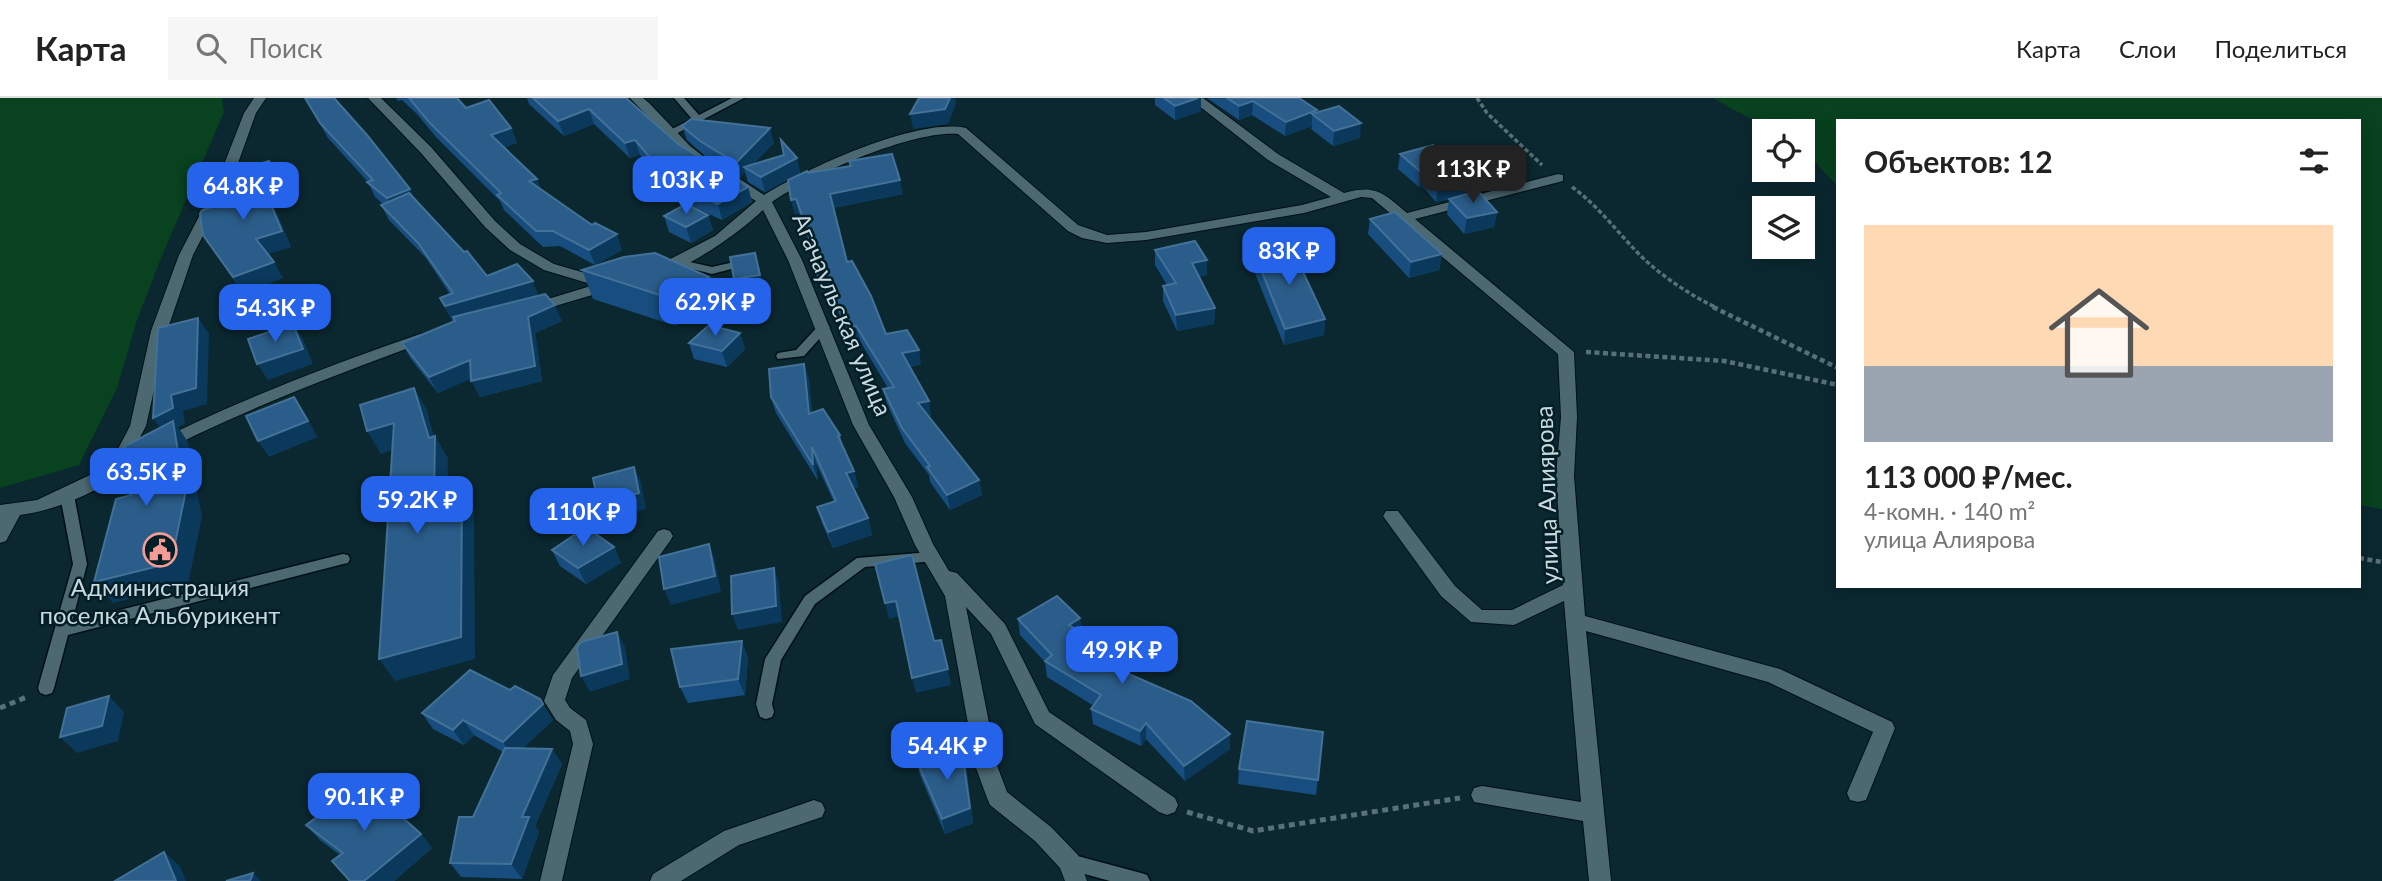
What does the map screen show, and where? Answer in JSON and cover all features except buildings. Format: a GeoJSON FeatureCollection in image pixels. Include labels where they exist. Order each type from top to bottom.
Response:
{"type":"FeatureCollection","features":[{"type":"Feature","properties":{"kind":"street"},"geometry":{"type":"LineString","coordinates":[[115,468],[138,426],[159,331],[186,255],[225,180],[250,113],[260,98]]}},
{"type":"Feature","properties":{"kind":"street"},"geometry":{"type":"LineString","coordinates":[[374,98],[426,150],[490,224],[515,247],[550,267],[609,285]]}},
{"type":"Feature","properties":{"kind":"street","name":"Агачаульская улица"},"geometry":{"type":"LineString","coordinates":[[636,98],[653,111],[688,154],[765,201],[795,260],[824,327],[861,425],[903,496],[931,557],[954,595],[987,768],[998,798],[1043,834],[1070,862],[1076,881]]}},
{"type":"Feature","properties":{"kind":"street"},"geometry":{"type":"LineString","coordinates":[[1195,98],[1273,157],[1342,198]]}},
{"type":"Feature","properties":{"kind":"street"},"geometry":{"type":"LineString","coordinates":[[513,313],[632,279],[677,262],[741,224],[765,201],[795,184],[892,141],[947,128],[962,131],[1073,228],[1087,235],[1107,239],[1223,224],[1304,209],[1360,193],[1376,194],[1566,352]]}},
{"type":"Feature","properties":{"kind":"street"},"geometry":{"type":"LineString","coordinates":[[1406,217],[1558,178]]}},
{"type":"Feature","properties":{"kind":"street"},"geometry":{"type":"LineString","coordinates":[[0,536],[7,511],[39,506],[67,495],[192,430],[335,369],[400,344],[439,333]]}},
{"type":"Feature","properties":{"kind":"street","name":"улица Алиярова"},"geometry":{"type":"LineString","coordinates":[[1566,352],[1569,417],[1565,476],[1592,813],[1601,881]]}},
{"type":"Feature","properties":{"kind":"street"},"geometry":{"type":"LineString","coordinates":[[1392,516],[1448,591],[1478,617],[1514,618],[1573,588]]}},
{"type":"Feature","properties":{"kind":"street"},"geometry":{"type":"LineString","coordinates":[[551,881],[583,744],[579,726],[563,715],[554,701],[564,675],[664,536]]}},
{"type":"Feature","properties":{"kind":"street","name":"Агачаульская улица"},"geometry":{"type":"LineString","coordinates":[[931,557],[998,629],[1042,718],[1167,806]]}},
{"type":"Feature","properties":{"kind":"street"},"geometry":{"type":"LineString","coordinates":[[1576,621],[1773,675],[1885,728],[1858,793]]}},
{"type":"Feature","properties":{"kind":"street"},"geometry":{"type":"LineString","coordinates":[[1482,795],[1592,813]]}},
{"type":"Feature","properties":{"kind":"street"},"geometry":{"type":"LineString","coordinates":[[661,881],[732,838],[814,810]]}},
{"type":"Feature","properties":{"kind":"lane"},"geometry":{"type":"LineString","coordinates":[[679,98],[698,120]]}},
{"type":"Feature","properties":{"kind":"lane"},"geometry":{"type":"LineString","coordinates":[[672,133],[739,98]]}},
{"type":"Feature","properties":{"kind":"lane"},"geometry":{"type":"LineString","coordinates":[[677,262],[712,271],[743,263]]}},
{"type":"Feature","properties":{"kind":"lane"},"geometry":{"type":"LineString","coordinates":[[782,356],[800,353],[824,327]]}},
{"type":"Feature","properties":{"kind":"lane"},"geometry":{"type":"LineString","coordinates":[[46,688],[80,564],[67,495]]}},
{"type":"Feature","properties":{"kind":"lane"},"geometry":{"type":"LineString","coordinates":[[766,712],[764,704],[773,660],[810,600],[862,562],[931,557]]}},
{"type":"Feature","properties":{"kind":"lane"},"geometry":{"type":"LineString","coordinates":[[62,631],[343,559]]}},
{"type":"Feature","properties":{"kind":"lane"},"geometry":{"type":"LineString","coordinates":[[1070,862],[1141,881]]}},
{"type":"Feature","properties":{"kind":"path"},"geometry":{"type":"LineString","coordinates":[[1477,98],[1487,113],[1558,178],[1586,197],[1646,261],[1694,297],[1836,367]]}},
{"type":"Feature","properties":{"kind":"path"},"geometry":{"type":"LineString","coordinates":[[1566,352],[1724,360],[1836,385]]}},
{"type":"Feature","properties":{"kind":"path"},"geometry":{"type":"LineString","coordinates":[[2361,558],[2382,562]]}},
{"type":"Feature","properties":{"kind":"path"},"geometry":{"type":"LineString","coordinates":[[0,708],[46,688]]}},
{"type":"Feature","properties":{"kind":"path"},"geometry":{"type":"LineString","coordinates":[[1167,806],[1253,831],[1482,795]]}},
{"type":"Feature","properties":{"kind":"green space"},"geometry":{"type":"Polygon","coordinates":[[[0,98],[222,98],[224,112],[161,258],[137,320],[117,388],[79,465],[0,488],[0,98]]]}},
{"type":"Feature","properties":{"kind":"green space"},"geometry":{"type":"Polygon","coordinates":[[[1713,98],[2382,98],[2382,509],[2361,505],[2361,119],[1836,119],[1836,184],[1815,161],[1815,119],[1754,119],[1713,98]]]}},
{"type":"Feature","properties":{"kind":"place","name":"Администрация поселка Альбурикент"},"geometry":{"type":"Point","coordinates":[160,550]}}]}
